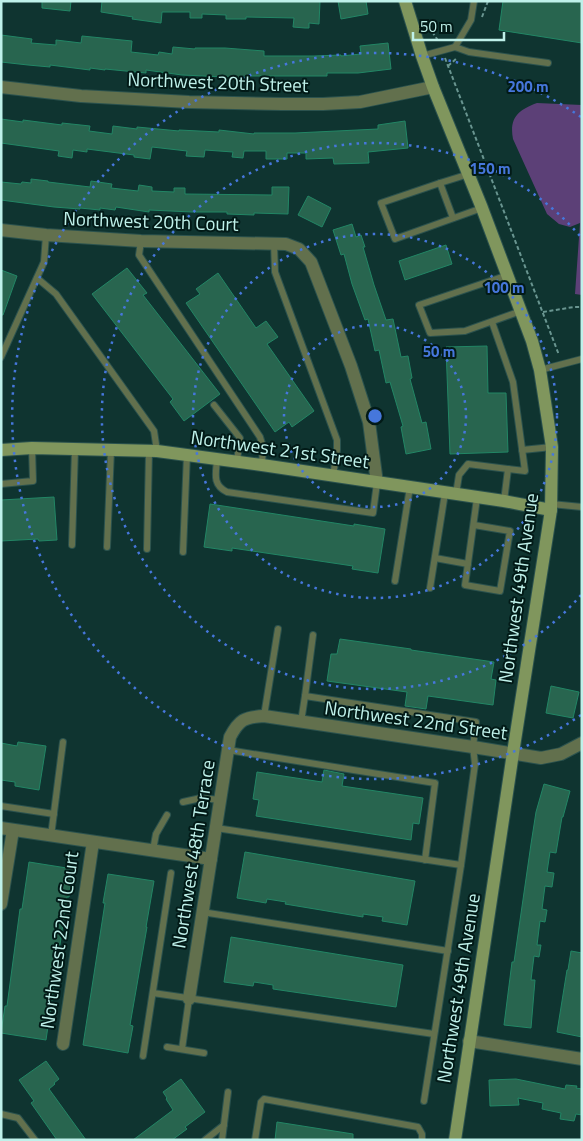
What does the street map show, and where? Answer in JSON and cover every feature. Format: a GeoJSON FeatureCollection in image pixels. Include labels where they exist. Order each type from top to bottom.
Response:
{"type":"FeatureCollection","features":[{"type":"Feature","properties":{"kind":"street","name":"Northwest 49th Avenue"},"geometry":{"type":"LineString","coordinates":[[405,1],[433,87],[469,174],[532,342],[540,370],[552,447],[551,507],[455,1140]]}},
{"type":"Feature","properties":{"kind":"street","name":"Northwest 20th Street"},"geometry":{"type":"LineString","coordinates":[[1,87],[91,97],[189,102],[290,104],[360,102],[433,87]]}},
{"type":"Feature","properties":{"kind":"street","name":"Northwest 20th Court"},"geometry":{"type":"LineString","coordinates":[[1,230],[141,241],[286,244],[299,249],[311,262],[351,366],[369,422],[377,483]]}},
{"type":"Feature","properties":{"kind":"street","name":"Northwest 21st Street"},"geometry":{"type":"LineString","coordinates":[[1,450],[32,448],[153,451],[187,454],[504,502],[551,507]]}},
{"type":"Feature","properties":{"kind":"street","name":"Northwest 22nd Street"},"geometry":{"type":"LineString","coordinates":[[243,720],[264,716],[541,758],[561,754],[582,743]]}},
{"type":"Feature","properties":{"kind":"street","name":"Northwest 48th Terrace"},"geometry":{"type":"LineString","coordinates":[[189,999],[230,737],[243,720]]}},
{"type":"Feature","properties":{"kind":"street","name":"Northwest 22nd Court"},"geometry":{"type":"LineString","coordinates":[[1,904],[7,829],[210,859]]}},
{"type":"Feature","properties":{"kind":"street","name":"Northwest 22nd Court"},"geometry":{"type":"LineString","coordinates":[[63,1044],[93,842]]}},
{"type":"Feature","properties":{"kind":"street"},"geometry":{"type":"LineString","coordinates":[[469,1041],[582,1059]]}},
{"type":"Feature","properties":{"kind":"lane"},"geometry":{"type":"LineString","coordinates":[[455,47],[471,20],[474,1]]}},
{"type":"Feature","properties":{"kind":"lane"},"geometry":{"type":"LineString","coordinates":[[422,56],[455,47],[469,52],[548,63]]}},
{"type":"Feature","properties":{"kind":"lane"},"geometry":{"type":"LineString","coordinates":[[469,174],[382,204],[395,239],[482,208]]}},
{"type":"Feature","properties":{"kind":"lane"},"geometry":{"type":"LineString","coordinates":[[440,183],[453,218]]}},
{"type":"Feature","properties":{"kind":"lane"},"geometry":{"type":"LineString","coordinates":[[1,357],[44,262],[46,235]]}},
{"type":"Feature","properties":{"kind":"lane"},"geometry":{"type":"LineString","coordinates":[[141,241],[139,255],[260,438],[264,447],[262,465]]}},
{"type":"Feature","properties":{"kind":"lane"},"geometry":{"type":"LineString","coordinates":[[274,244],[275,272],[336,440],[337,453],[333,476]]}},
{"type":"Feature","properties":{"kind":"lane"},"geometry":{"type":"LineString","coordinates":[[508,275],[419,305],[430,333],[465,331],[521,311]]}},
{"type":"Feature","properties":{"kind":"lane"},"geometry":{"type":"LineString","coordinates":[[37,278],[56,294],[154,431],[147,549]]}},
{"type":"Feature","properties":{"kind":"lane"},"geometry":{"type":"LineString","coordinates":[[430,588],[435,558],[451,493],[459,475],[468,464],[525,471],[513,382],[492,322]]}},
{"type":"Feature","properties":{"kind":"lane"},"geometry":{"type":"LineString","coordinates":[[540,370],[582,359]]}},
{"type":"Feature","properties":{"kind":"lane"},"geometry":{"type":"LineString","coordinates":[[214,405],[240,438],[236,461]]}},
{"type":"Feature","properties":{"kind":"lane"},"geometry":{"type":"LineString","coordinates":[[522,450],[552,447]]}},
{"type":"Feature","properties":{"kind":"lane"},"geometry":{"type":"LineString","coordinates":[[1,484],[33,482],[32,448]]}},
{"type":"Feature","properties":{"kind":"lane"},"geometry":{"type":"LineString","coordinates":[[72,546],[75,449]]}},
{"type":"Feature","properties":{"kind":"lane"},"geometry":{"type":"LineString","coordinates":[[107,547],[111,450]]}},
{"type":"Feature","properties":{"kind":"lane"},"geometry":{"type":"LineString","coordinates":[[183,552],[187,454]]}},
{"type":"Feature","properties":{"kind":"lane"},"geometry":{"type":"LineString","coordinates":[[217,460],[216,479],[218,486],[227,492],[373,513],[377,483]]}},
{"type":"Feature","properties":{"kind":"lane"},"geometry":{"type":"LineString","coordinates":[[504,502],[508,469]]}},
{"type":"Feature","properties":{"kind":"lane"},"geometry":{"type":"LineString","coordinates":[[395,581],[410,488]]}},
{"type":"Feature","properties":{"kind":"lane"},"geometry":{"type":"LineString","coordinates":[[474,525],[510,531],[500,591],[465,585],[477,498]]}},
{"type":"Feature","properties":{"kind":"lane"},"geometry":{"type":"LineString","coordinates":[[551,507],[582,507]]}},
{"type":"Feature","properties":{"kind":"lane"},"geometry":{"type":"LineString","coordinates":[[435,558],[468,564]]}},
{"type":"Feature","properties":{"kind":"lane"},"geometry":{"type":"LineString","coordinates":[[264,716],[278,629]]}},
{"type":"Feature","properties":{"kind":"lane"},"geometry":{"type":"LineString","coordinates":[[301,722],[313,635]]}},
{"type":"Feature","properties":{"kind":"lane"},"geometry":{"type":"LineString","coordinates":[[305,696],[476,722],[473,747],[475,764],[424,1101]]}},
{"type":"Feature","properties":{"kind":"lane"},"geometry":{"type":"LineString","coordinates":[[51,836],[63,742]]}},
{"type":"Feature","properties":{"kind":"lane"},"geometry":{"type":"LineString","coordinates":[[228,750],[435,783],[425,860]]}},
{"type":"Feature","properties":{"kind":"lane"},"geometry":{"type":"LineString","coordinates":[[183,802],[201,798],[220,800]]}},
{"type":"Feature","properties":{"kind":"lane"},"geometry":{"type":"LineString","coordinates":[[1,806],[54,814]]}},
{"type":"Feature","properties":{"kind":"lane"},"geometry":{"type":"LineString","coordinates":[[153,850],[156,834],[167,816]]}},
{"type":"Feature","properties":{"kind":"lane"},"geometry":{"type":"LineString","coordinates":[[216,828],[461,865]]}},
{"type":"Feature","properties":{"kind":"lane"},"geometry":{"type":"LineString","coordinates":[[143,1056],[171,873]]}},
{"type":"Feature","properties":{"kind":"lane"},"geometry":{"type":"LineString","coordinates":[[202,912],[448,951]]}},
{"type":"Feature","properties":{"kind":"lane"},"geometry":{"type":"LineString","coordinates":[[153,994],[434,1034]]}},
{"type":"Feature","properties":{"kind":"lane"},"geometry":{"type":"LineString","coordinates":[[182,1049],[189,999]]}},
{"type":"Feature","properties":{"kind":"lane"},"geometry":{"type":"LineString","coordinates":[[167,1047],[204,1053]]}},
{"type":"Feature","properties":{"kind":"lane"},"geometry":{"type":"LineString","coordinates":[[222,1140],[228,1092]]}},
{"type":"Feature","properties":{"kind":"lane"},"geometry":{"type":"LineString","coordinates":[[255,1140],[261,1102],[264,1099],[418,1126],[422,1134],[422,1140]]}},
{"type":"Feature","properties":{"kind":"lane"},"geometry":{"type":"LineString","coordinates":[[1,1114],[18,1118],[35,1140]]}},
{"type":"Feature","properties":{"kind":"lane"},"geometry":{"type":"LineString","coordinates":[[206,1140],[224,1125]]}},
{"type":"Feature","properties":{"kind":"path"},"geometry":{"type":"LineString","coordinates":[[423,16],[442,50],[562,364]]}},
{"type":"Feature","properties":{"kind":"path"},"geometry":{"type":"LineString","coordinates":[[542,312],[582,307]]}},
{"type":"Feature","properties":{"kind":"shaded area"},"geometry":{"type":"Polygon","coordinates":[[[537,103],[582,105],[582,295],[575,294],[580,223],[570,227],[559,224],[547,214],[513,139],[512,126],[516,116],[537,103]]]}},
{"type":"Feature","properties":{"kind":"building"},"geometry":{"type":"Polygon","coordinates":[[[42,1],[71,1],[70,11],[42,8],[42,1]]]}},
{"type":"Feature","properties":{"kind":"building"},"geometry":{"type":"Polygon","coordinates":[[[102,1],[320,1],[319,24],[309,23],[309,28],[293,27],[294,18],[246,17],[246,19],[226,19],[226,15],[202,14],[202,18],[190,18],[190,12],[162,12],[161,23],[101,12],[102,1]]]}},
{"type":"Feature","properties":{"kind":"building"},"geometry":{"type":"Polygon","coordinates":[[[338,1],[366,1],[368,14],[341,19],[338,1]]]}},
{"type":"Feature","properties":{"kind":"building"},"geometry":{"type":"Polygon","coordinates":[[[503,1],[582,1],[582,43],[499,30],[503,1]]]}},
{"type":"Feature","properties":{"kind":"building"},"geometry":{"type":"Polygon","coordinates":[[[1,35],[32,39],[31,43],[56,45],[56,40],[81,43],[82,36],[132,41],[131,52],[158,55],[159,52],[172,54],[173,47],[264,51],[264,56],[341,56],[361,54],[360,46],[388,43],[391,69],[358,73],[327,73],[327,76],[248,76],[248,78],[182,75],[146,70],[146,73],[90,68],[90,70],[50,65],[50,67],[1,62],[1,35]]]}},
{"type":"Feature","properties":{"kind":"building"},"geometry":{"type":"Polygon","coordinates":[[[1,119],[90,126],[89,131],[112,134],[113,126],[179,131],[219,132],[219,130],[254,134],[378,129],[378,125],[405,121],[408,148],[368,152],[369,163],[334,164],[333,158],[306,159],[306,153],[287,153],[287,159],[266,159],[266,151],[244,151],[243,158],[232,157],[233,152],[205,150],[204,157],[186,156],[187,151],[152,147],[150,159],[87,149],[87,152],[73,150],[72,158],[58,156],[59,151],[1,143],[1,119]]]}},
{"type":"Feature","properties":{"kind":"building"},"geometry":{"type":"Polygon","coordinates":[[[31,179],[90,187],[91,181],[112,184],[111,188],[138,191],[139,185],[152,187],[152,191],[174,192],[174,188],[185,188],[185,194],[272,195],[272,187],[289,187],[288,214],[254,213],[254,215],[227,214],[227,212],[149,210],[149,212],[116,207],[115,210],[100,208],[100,210],[54,207],[1,200],[1,182],[31,183],[31,179]]]}},
{"type":"Feature","properties":{"kind":"building"},"geometry":{"type":"Polygon","coordinates":[[[308,196],[331,208],[322,227],[298,215],[308,196]]]}},
{"type":"Feature","properties":{"kind":"building"},"geometry":{"type":"Polygon","coordinates":[[[352,224],[356,237],[361,235],[374,285],[386,320],[393,319],[401,357],[408,356],[412,378],[410,379],[422,423],[426,422],[431,449],[406,454],[401,427],[403,426],[390,382],[386,383],[379,350],[375,351],[368,319],[365,320],[344,254],[341,255],[333,230],[352,224]]]}},
{"type":"Feature","properties":{"kind":"building"},"geometry":{"type":"Polygon","coordinates":[[[446,245],[452,264],[405,280],[399,261],[446,245]]]}},
{"type":"Feature","properties":{"kind":"building"},"geometry":{"type":"Polygon","coordinates":[[[127,268],[147,293],[143,295],[220,394],[184,421],[170,402],[173,399],[92,294],[127,268]]]}},
{"type":"Feature","properties":{"kind":"building"},"geometry":{"type":"Polygon","coordinates":[[[1,270],[17,276],[3,315],[1,315],[1,270]]]}},
{"type":"Feature","properties":{"kind":"building"},"geometry":{"type":"Polygon","coordinates":[[[218,273],[256,328],[266,321],[278,337],[267,344],[314,411],[292,427],[289,422],[275,432],[186,303],[200,294],[196,289],[218,273]]]}},
{"type":"Feature","properties":{"kind":"building"},"geometry":{"type":"Polygon","coordinates":[[[487,346],[488,393],[506,393],[508,452],[450,454],[446,347],[487,346]]]}},
{"type":"Feature","properties":{"kind":"building"},"geometry":{"type":"Polygon","coordinates":[[[54,497],[57,540],[1,541],[1,500],[54,497]]]}},
{"type":"Feature","properties":{"kind":"building"},"geometry":{"type":"Polygon","coordinates":[[[210,504],[385,529],[378,573],[352,569],[353,566],[232,548],[232,551],[204,547],[210,504]]]}},
{"type":"Feature","properties":{"kind":"building"},"geometry":{"type":"Polygon","coordinates":[[[340,639],[494,662],[491,679],[496,680],[493,705],[428,696],[426,709],[405,706],[407,692],[327,681],[331,654],[337,654],[340,639]]]}},
{"type":"Feature","properties":{"kind":"building"},"geometry":{"type":"Polygon","coordinates":[[[551,686],[579,692],[573,718],[546,713],[551,686]]]}},
{"type":"Feature","properties":{"kind":"building"},"geometry":{"type":"Polygon","coordinates":[[[18,742],[46,746],[39,790],[15,786],[15,782],[1,780],[1,743],[17,746],[18,742]]]}},
{"type":"Feature","properties":{"kind":"building"},"geometry":{"type":"Polygon","coordinates":[[[324,770],[344,774],[342,786],[423,798],[419,824],[413,823],[411,840],[256,816],[259,800],[253,799],[257,772],[322,782],[324,770]]]}},
{"type":"Feature","properties":{"kind":"building"},"geometry":{"type":"Polygon","coordinates":[[[544,784],[570,791],[562,817],[556,853],[550,852],[547,872],[554,873],[552,887],[545,886],[542,909],[547,910],[545,922],[540,921],[537,945],[541,945],[539,957],[534,956],[531,980],[535,980],[531,1028],[504,1025],[536,812],[544,784]]]}},
{"type":"Feature","properties":{"kind":"building"},"geometry":{"type":"Polygon","coordinates":[[[245,852],[415,881],[407,925],[382,921],[383,917],[363,914],[363,917],[285,904],[286,902],[267,899],[266,903],[237,898],[245,852]]]}},
{"type":"Feature","properties":{"kind":"building"},"geometry":{"type":"Polygon","coordinates":[[[29,862],[73,869],[69,897],[67,897],[46,1040],[1,1033],[5,1006],[7,1006],[20,909],[22,909],[29,862]]]}},
{"type":"Feature","properties":{"kind":"building"},"geometry":{"type":"Polygon","coordinates":[[[108,874],[154,881],[130,1025],[133,1026],[128,1053],[83,1045],[108,874]]]}},
{"type":"Feature","properties":{"kind":"building"},"geometry":{"type":"Polygon","coordinates":[[[231,937],[403,965],[396,1007],[273,989],[273,985],[254,982],[253,986],[224,982],[231,937]]]}},
{"type":"Feature","properties":{"kind":"building"},"geometry":{"type":"Polygon","coordinates":[[[571,951],[582,953],[582,1037],[557,1032],[571,951]]]}},
{"type":"Feature","properties":{"kind":"building"},"geometry":{"type":"Polygon","coordinates":[[[46,1061],[59,1079],[49,1089],[86,1140],[57,1140],[31,1103],[34,1101],[19,1080],[46,1061]]]}},
{"type":"Feature","properties":{"kind":"building"},"geometry":{"type":"Polygon","coordinates":[[[181,1079],[205,1112],[185,1127],[187,1129],[172,1140],[133,1140],[173,1110],[163,1092],[181,1079]]]}},
{"type":"Feature","properties":{"kind":"building"},"geometry":{"type":"Polygon","coordinates":[[[516,1079],[565,1089],[566,1085],[577,1086],[576,1088],[582,1089],[582,1115],[576,1114],[574,1121],[560,1119],[561,1113],[542,1109],[543,1103],[518,1098],[519,1105],[490,1106],[489,1080],[516,1079]]]}},
{"type":"Feature","properties":{"kind":"building"},"geometry":{"type":"Polygon","coordinates":[[[277,1122],[353,1134],[353,1140],[275,1140],[277,1122]]]}}]}
